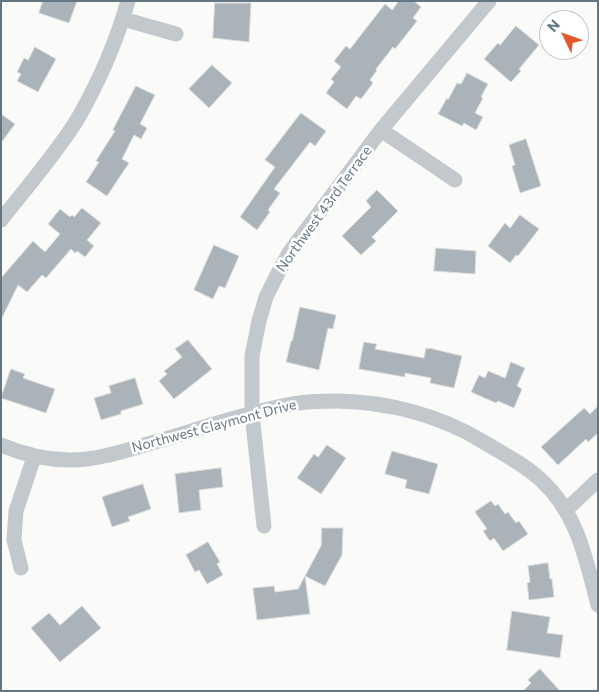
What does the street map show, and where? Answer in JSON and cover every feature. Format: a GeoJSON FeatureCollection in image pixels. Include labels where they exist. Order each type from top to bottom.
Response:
{"type":"FeatureCollection","features":[{"type":"Feature","properties":{"kind":"street"},"geometry":{"type":"LineString","coordinates":[[1,220],[46,164],[76,121],[108,59],[128,1]]}},
{"type":"Feature","properties":{"kind":"street","name":"Northwest 43rd Terrace"},"geometry":{"type":"LineString","coordinates":[[264,526],[252,414],[252,356],[266,297],[289,253],[381,130],[489,1]]}},
{"type":"Feature","properties":{"kind":"street"},"geometry":{"type":"LineString","coordinates":[[123,19],[176,34]]}},
{"type":"Feature","properties":{"kind":"street"},"geometry":{"type":"LineString","coordinates":[[381,130],[455,180]]}},
{"type":"Feature","properties":{"kind":"street","name":"Northwest Claymont Drive"},"geometry":{"type":"LineString","coordinates":[[1,445],[34,457],[71,460],[104,456],[294,403],[356,402],[379,404],[416,412],[445,422],[473,436],[526,468],[556,495],[574,524],[598,605]]}},
{"type":"Feature","properties":{"kind":"street"},"geometry":{"type":"LineString","coordinates":[[20,568],[14,540],[16,511],[34,457]]}},
{"type":"Feature","properties":{"kind":"street"},"geometry":{"type":"LineString","coordinates":[[566,510],[598,480]]}},
{"type":"Feature","properties":{"kind":"building"},"geometry":{"type":"Polygon","coordinates":[[[43,1],[77,1],[69,23],[39,13],[43,1]]]}},
{"type":"Feature","properties":{"kind":"building"},"geometry":{"type":"Polygon","coordinates":[[[399,1],[414,1],[421,7],[413,18],[417,21],[376,69],[370,80],[373,83],[361,99],[356,96],[347,109],[326,93],[334,82],[331,79],[341,67],[334,61],[346,46],[350,49],[385,4],[392,10],[399,1]]]}},
{"type":"Feature","properties":{"kind":"building"},"geometry":{"type":"Polygon","coordinates":[[[215,3],[251,3],[249,42],[213,38],[215,3]]]}},
{"type":"Feature","properties":{"kind":"building"},"geometry":{"type":"Polygon","coordinates":[[[516,26],[539,45],[511,82],[484,59],[498,43],[500,45],[516,26]]]}},
{"type":"Feature","properties":{"kind":"building"},"geometry":{"type":"Polygon","coordinates":[[[35,47],[56,59],[38,92],[17,81],[21,74],[17,72],[24,58],[28,60],[35,47]]]}},
{"type":"Feature","properties":{"kind":"building"},"geometry":{"type":"Polygon","coordinates":[[[212,65],[232,83],[209,108],[189,89],[212,65]]]}},
{"type":"Feature","properties":{"kind":"building"},"geometry":{"type":"Polygon","coordinates":[[[467,73],[488,84],[475,113],[483,117],[476,130],[464,123],[462,126],[438,114],[457,83],[461,84],[467,73]]]}},
{"type":"Feature","properties":{"kind":"building"},"geometry":{"type":"Polygon","coordinates":[[[136,86],[155,95],[140,124],[147,128],[141,139],[134,135],[122,159],[129,163],[107,196],[86,182],[99,162],[96,161],[115,131],[113,130],[136,86]]]}},
{"type":"Feature","properties":{"kind":"building"},"geometry":{"type":"Polygon","coordinates":[[[301,113],[326,131],[315,146],[310,142],[274,189],[280,193],[268,210],[270,212],[257,230],[240,217],[275,167],[265,160],[301,113]]]}},
{"type":"Feature","properties":{"kind":"building"},"geometry":{"type":"Polygon","coordinates":[[[1,114],[15,124],[1,143],[1,114]]]}},
{"type":"Feature","properties":{"kind":"building"},"geometry":{"type":"Polygon","coordinates":[[[526,139],[541,186],[520,193],[512,166],[515,165],[509,145],[526,139]]]}},
{"type":"Feature","properties":{"kind":"building"},"geometry":{"type":"Polygon","coordinates":[[[377,190],[398,211],[372,237],[376,241],[361,255],[342,236],[371,207],[366,201],[377,190]]]}},
{"type":"Feature","properties":{"kind":"building"},"geometry":{"type":"Polygon","coordinates":[[[82,208],[101,223],[87,240],[94,246],[85,257],[71,249],[46,278],[42,275],[27,292],[18,285],[1,320],[1,278],[33,241],[45,252],[60,234],[48,224],[60,209],[70,217],[72,215],[74,217],[82,208]]]}},
{"type":"Feature","properties":{"kind":"building"},"geometry":{"type":"Polygon","coordinates":[[[520,215],[539,229],[518,256],[516,255],[510,263],[488,246],[505,223],[510,228],[520,215]]]}},
{"type":"Feature","properties":{"kind":"building"},"geometry":{"type":"Polygon","coordinates":[[[214,245],[239,256],[225,288],[219,286],[213,299],[194,290],[214,245]]]}},
{"type":"Feature","properties":{"kind":"building"},"geometry":{"type":"Polygon","coordinates":[[[436,248],[476,251],[475,274],[434,271],[436,248]]]}},
{"type":"Feature","properties":{"kind":"building"},"geometry":{"type":"Polygon","coordinates":[[[300,307],[336,315],[333,329],[328,328],[319,370],[286,362],[300,307]]]}},
{"type":"Feature","properties":{"kind":"building"},"geometry":{"type":"Polygon","coordinates":[[[188,340],[212,369],[174,399],[159,381],[167,374],[164,371],[182,357],[175,349],[188,340]]]}},
{"type":"Feature","properties":{"kind":"building"},"geometry":{"type":"Polygon","coordinates":[[[364,342],[377,344],[375,349],[424,358],[426,348],[462,356],[454,388],[430,383],[431,378],[405,373],[405,377],[359,369],[364,342]]]}},
{"type":"Feature","properties":{"kind":"building"},"geometry":{"type":"Polygon","coordinates":[[[511,362],[525,368],[517,386],[522,389],[514,408],[498,401],[496,403],[471,392],[479,375],[485,378],[488,371],[505,378],[511,362]]]}},
{"type":"Feature","properties":{"kind":"building"},"geometry":{"type":"Polygon","coordinates":[[[11,369],[25,374],[23,378],[55,389],[46,413],[1,398],[11,369]]]}},
{"type":"Feature","properties":{"kind":"building"},"geometry":{"type":"Polygon","coordinates":[[[135,378],[143,404],[121,411],[121,414],[101,420],[94,398],[111,393],[109,386],[135,378]]]}},
{"type":"Feature","properties":{"kind":"building"},"geometry":{"type":"Polygon","coordinates":[[[598,406],[598,433],[588,442],[586,439],[558,465],[541,447],[584,408],[590,414],[598,406]]]}},
{"type":"Feature","properties":{"kind":"building"},"geometry":{"type":"Polygon","coordinates":[[[327,445],[346,458],[321,494],[297,478],[314,454],[318,457],[327,445]]]}},
{"type":"Feature","properties":{"kind":"building"},"geometry":{"type":"Polygon","coordinates":[[[392,451],[438,464],[429,494],[405,488],[407,480],[385,474],[392,451]]]}},
{"type":"Feature","properties":{"kind":"building"},"geometry":{"type":"Polygon","coordinates":[[[221,468],[223,487],[199,490],[201,510],[179,513],[175,474],[221,468]]]}},
{"type":"Feature","properties":{"kind":"building"},"geometry":{"type":"Polygon","coordinates":[[[143,484],[151,509],[128,517],[130,521],[112,527],[102,497],[143,484]]]}},
{"type":"Feature","properties":{"kind":"building"},"geometry":{"type":"Polygon","coordinates":[[[491,501],[495,506],[498,504],[505,514],[508,512],[516,523],[519,521],[528,534],[503,551],[494,538],[490,541],[483,531],[487,529],[475,512],[491,501]]]}},
{"type":"Feature","properties":{"kind":"building"},"geometry":{"type":"Polygon","coordinates":[[[322,528],[343,528],[342,555],[325,586],[305,576],[321,546],[322,528]]]}},
{"type":"Feature","properties":{"kind":"building"},"geometry":{"type":"Polygon","coordinates":[[[208,542],[220,562],[217,564],[223,575],[207,584],[199,570],[195,572],[186,555],[208,542]]]}},
{"type":"Feature","properties":{"kind":"building"},"geometry":{"type":"Polygon","coordinates":[[[548,563],[554,597],[529,600],[527,583],[530,582],[528,566],[548,563]]]}},
{"type":"Feature","properties":{"kind":"building"},"geometry":{"type":"Polygon","coordinates":[[[305,576],[310,614],[257,620],[253,588],[274,586],[275,592],[298,589],[305,576]]]}},
{"type":"Feature","properties":{"kind":"building"},"geometry":{"type":"Polygon","coordinates":[[[82,606],[101,628],[60,662],[31,628],[49,613],[60,625],[82,606]]]}},
{"type":"Feature","properties":{"kind":"building"},"geometry":{"type":"Polygon","coordinates":[[[512,611],[550,617],[547,633],[563,635],[560,658],[507,650],[512,611]]]}},
{"type":"Feature","properties":{"kind":"building"},"geometry":{"type":"Polygon","coordinates":[[[540,669],[560,691],[523,691],[531,683],[528,680],[540,669]]]}}]}
